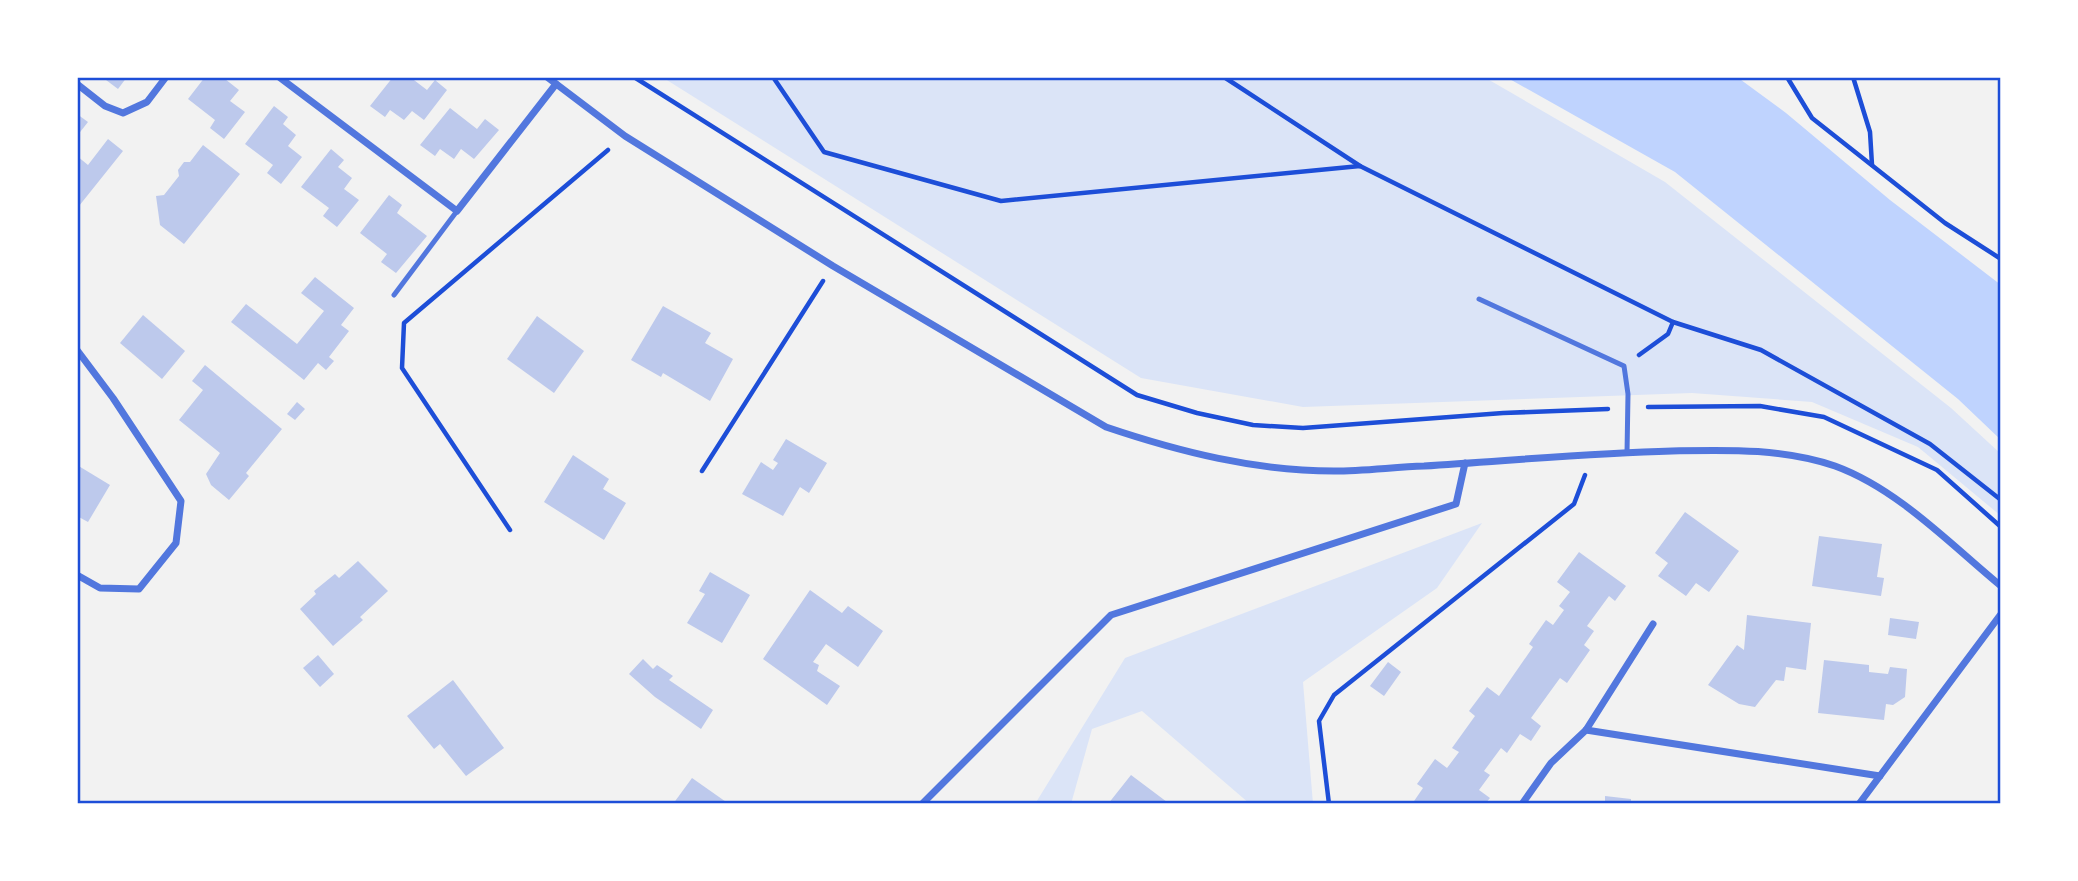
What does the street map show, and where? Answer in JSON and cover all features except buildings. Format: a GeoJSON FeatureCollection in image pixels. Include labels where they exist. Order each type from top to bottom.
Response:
{"type":"FeatureCollection","features":[{"type":"Feature","properties":{"kind":"street"},"geometry":{"type":"LineString","coordinates":[[77,84],[105,106],[122,113],[147,102],[166,77]]}},
{"type":"Feature","properties":{"kind":"street"},"geometry":{"type":"LineString","coordinates":[[279,77],[457,211],[556,84]]}},
{"type":"Feature","properties":{"kind":"street"},"geometry":{"type":"LineString","coordinates":[[547,77],[625,136],[833,266],[1106,427],[1208,457],[1268,467],[1334,471],[1627,453],[1726,450],[1777,453],[1834,466],[1875,485],[1909,509],[2001,586]]}},
{"type":"Feature","properties":{"kind":"street"},"geometry":{"type":"LineString","coordinates":[[77,350],[113,398],[181,501],[176,543],[139,589],[100,588],[77,575]]}},
{"type":"Feature","properties":{"kind":"street"},"geometry":{"type":"LineString","coordinates":[[922,804],[1111,615],[1456,503],[1465,463]]}},
{"type":"Feature","properties":{"kind":"street"},"geometry":{"type":"LineString","coordinates":[[1859,804],[2001,614]]}},
{"type":"Feature","properties":{"kind":"street"},"geometry":{"type":"LineString","coordinates":[[1522,804],[1551,764],[1586,730],[1653,624]]}},
{"type":"Feature","properties":{"kind":"street"},"geometry":{"type":"LineString","coordinates":[[1586,730],[1880,776]]}},
{"type":"Feature","properties":{"kind":"lane"},"geometry":{"type":"LineString","coordinates":[[394,295],[457,211]]}},
{"type":"Feature","properties":{"kind":"lane"},"geometry":{"type":"LineString","coordinates":[[1479,299],[1624,366],[1628,394],[1627,453]]}},
{"type":"Feature","properties":{"kind":"path"},"geometry":{"type":"LineString","coordinates":[[634,77],[1137,395],[1197,413],[1253,425],[1303,428],[1503,413],[1760,406],[1824,417],[1937,471],[2001,527]]}},
{"type":"Feature","properties":{"kind":"path"},"geometry":{"type":"LineString","coordinates":[[773,77],[824,152],[1001,201],[1360,166]]}},
{"type":"Feature","properties":{"kind":"path"},"geometry":{"type":"LineString","coordinates":[[1224,77],[1360,166],[1673,322],[1761,350],[1930,444],[2001,500]]}},
{"type":"Feature","properties":{"kind":"path"},"geometry":{"type":"LineString","coordinates":[[1787,77],[1812,118],[1945,223],[2001,259]]}},
{"type":"Feature","properties":{"kind":"path"},"geometry":{"type":"LineString","coordinates":[[1853,77],[1870,132],[1872,165]]}},
{"type":"Feature","properties":{"kind":"path"},"geometry":{"type":"LineString","coordinates":[[510,530],[402,368],[404,323],[625,136]]}},
{"type":"Feature","properties":{"kind":"path"},"geometry":{"type":"LineString","coordinates":[[702,471],[833,266]]}},
{"type":"Feature","properties":{"kind":"path"},"geometry":{"type":"LineString","coordinates":[[1624,366],[1668,334],[1673,322]]}},
{"type":"Feature","properties":{"kind":"path"},"geometry":{"type":"LineString","coordinates":[[1329,804],[1319,721],[1334,695],[1574,504],[1593,455]]}},
{"type":"Feature","properties":{"kind":"shaded area"},"geometry":{"type":"Polygon","coordinates":[[[662,77],[1484,77],[1665,182],[1951,408],[2001,454],[2001,516],[1918,447],[1812,402],[1692,393],[1303,407],[1141,378],[662,77]]]}},
{"type":"Feature","properties":{"kind":"shaded area"},"geometry":{"type":"Polygon","coordinates":[[[1482,523],[1437,588],[1303,682],[1313,804],[1250,804],[1142,711],[1092,729],[1071,804],[1035,804],[1125,658],[1482,523]]]}},
{"type":"Feature","properties":{"kind":"water"},"geometry":{"type":"Polygon","coordinates":[[[1506,77],[1737,77],[2001,285],[2001,440],[1958,399],[1675,172],[1506,77]]]}}]}
